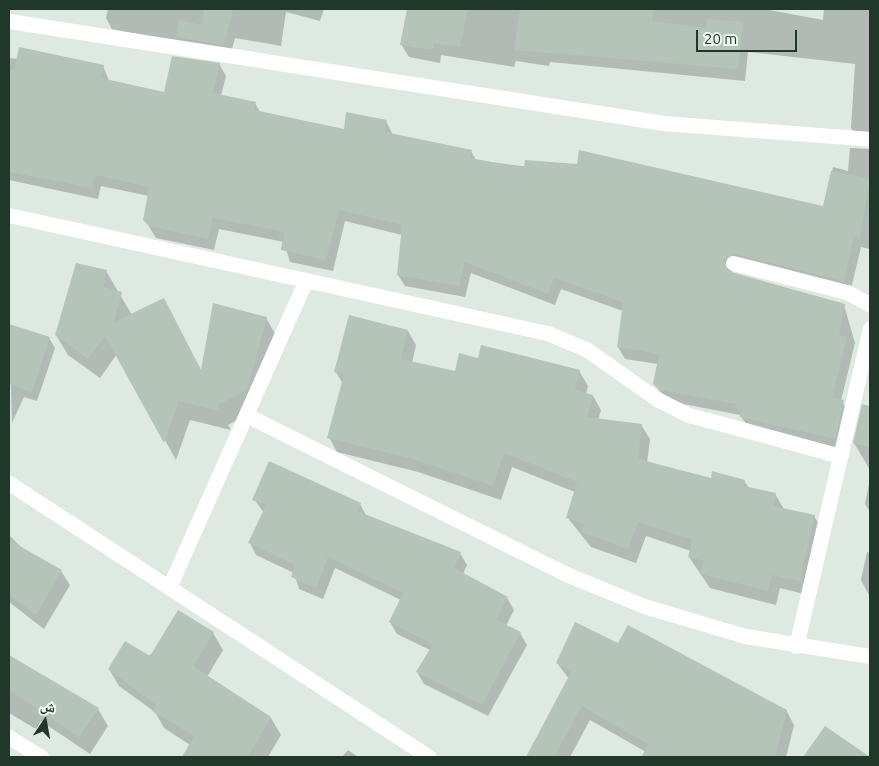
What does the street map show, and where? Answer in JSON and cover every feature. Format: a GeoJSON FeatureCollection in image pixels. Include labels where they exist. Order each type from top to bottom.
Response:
{"type":"FeatureCollection","features":[{"type":"Feature","properties":{"kind":"street"},"geometry":{"type":"LineString","coordinates":[[9,21],[664,123],[870,139]]}},
{"type":"Feature","properties":{"kind":"street"},"geometry":{"type":"LineString","coordinates":[[9,215],[305,282],[547,332],[586,349],[657,399],[689,415],[841,456]]}},
{"type":"Feature","properties":{"kind":"street"},"geometry":{"type":"LineString","coordinates":[[733,264],[847,292],[870,305]]}},
{"type":"Feature","properties":{"kind":"street"},"geometry":{"type":"LineString","coordinates":[[170,585],[305,282]]}},
{"type":"Feature","properties":{"kind":"street"},"geometry":{"type":"LineString","coordinates":[[796,646],[870,328]]}},
{"type":"Feature","properties":{"kind":"street"},"geometry":{"type":"LineString","coordinates":[[246,415],[601,590],[702,624],[796,646],[870,656]]}},
{"type":"Feature","properties":{"kind":"street"},"geometry":{"type":"LineString","coordinates":[[9,483],[170,585],[429,757]]}},
{"type":"Feature","properties":{"kind":"street"},"geometry":{"type":"LineString","coordinates":[[9,737],[41,757]]}},
{"type":"Feature","properties":{"kind":"building"},"geometry":{"type":"Polygon","coordinates":[[[204,9],[233,9],[224,45],[176,37],[179,20],[202,25],[204,9]]]}},
{"type":"Feature","properties":{"kind":"building"},"geometry":{"type":"Polygon","coordinates":[[[407,9],[468,9],[460,47],[434,43],[433,50],[400,45],[407,9]]]}},
{"type":"Feature","properties":{"kind":"building"},"geometry":{"type":"Polygon","coordinates":[[[520,9],[654,9],[652,21],[706,28],[707,19],[743,22],[738,69],[514,50],[520,9]]]}},
{"type":"Feature","properties":{"kind":"building"},"geometry":{"type":"Polygon","coordinates":[[[19,47],[104,65],[101,78],[164,92],[172,56],[220,63],[213,93],[256,102],[254,110],[344,129],[346,112],[387,120],[385,132],[472,150],[470,158],[524,168],[525,160],[577,164],[579,150],[823,206],[831,171],[870,179],[860,237],[854,236],[844,281],[735,254],[724,261],[731,272],[845,304],[839,335],[847,337],[832,397],[844,400],[835,439],[740,417],[742,409],[735,408],[736,404],[660,390],[653,384],[659,354],[617,347],[623,302],[554,278],[548,294],[465,262],[459,286],[397,275],[402,225],[339,210],[326,260],[281,250],[284,232],[213,218],[208,239],[149,226],[143,220],[149,187],[95,175],[92,188],[9,172],[9,69],[14,70],[19,47]]]}},
{"type":"Feature","properties":{"kind":"building"},"geometry":{"type":"Polygon","coordinates":[[[76,263],[107,270],[104,287],[122,292],[114,322],[164,298],[201,370],[213,303],[267,317],[247,390],[218,405],[221,412],[179,401],[164,443],[105,336],[88,359],[55,335],[76,263]]]}},
{"type":"Feature","properties":{"kind":"building"},"geometry":{"type":"Polygon","coordinates":[[[349,315],[408,330],[401,359],[455,371],[459,353],[478,358],[481,345],[580,370],[575,390],[593,395],[587,417],[642,424],[638,459],[711,478],[712,471],[745,480],[744,486],[776,493],[773,506],[815,515],[800,581],[772,575],[768,591],[700,574],[704,561],[688,557],[692,540],[638,522],[628,549],[581,532],[585,524],[566,518],[577,482],[504,453],[493,486],[409,458],[327,438],[344,374],[334,372],[349,315]]]}},
{"type":"Feature","properties":{"kind":"building"},"geometry":{"type":"Polygon","coordinates":[[[9,324],[50,337],[32,392],[9,384],[9,324]]]}},
{"type":"Feature","properties":{"kind":"building"},"geometry":{"type":"Polygon","coordinates":[[[862,404],[870,406],[870,448],[853,443],[862,404]]]}},
{"type":"Feature","properties":{"kind":"building"},"geometry":{"type":"Polygon","coordinates":[[[269,461],[361,503],[357,511],[461,552],[454,568],[508,597],[496,620],[521,632],[482,705],[416,672],[433,644],[389,622],[403,593],[328,557],[316,588],[291,577],[295,565],[248,543],[266,505],[252,500],[269,461]]]}},
{"type":"Feature","properties":{"kind":"building"},"geometry":{"type":"Polygon","coordinates":[[[9,540],[62,570],[36,615],[9,595],[9,540]]]}},
{"type":"Feature","properties":{"kind":"building"},"geometry":{"type":"Polygon","coordinates":[[[178,610],[214,632],[193,666],[271,717],[248,757],[182,757],[194,736],[152,711],[156,705],[108,669],[125,641],[150,656],[178,610]]]}},
{"type":"Feature","properties":{"kind":"building"},"geometry":{"type":"Polygon","coordinates":[[[575,622],[618,643],[628,625],[787,710],[775,757],[641,757],[649,745],[582,706],[554,757],[526,757],[571,672],[556,663],[575,622]]]}},
{"type":"Feature","properties":{"kind":"building"},"geometry":{"type":"Polygon","coordinates":[[[9,655],[99,708],[79,737],[9,690],[9,655]]]}},
{"type":"Feature","properties":{"kind":"building"},"geometry":{"type":"Polygon","coordinates":[[[825,726],[870,757],[803,757],[825,726]]]}}]}
